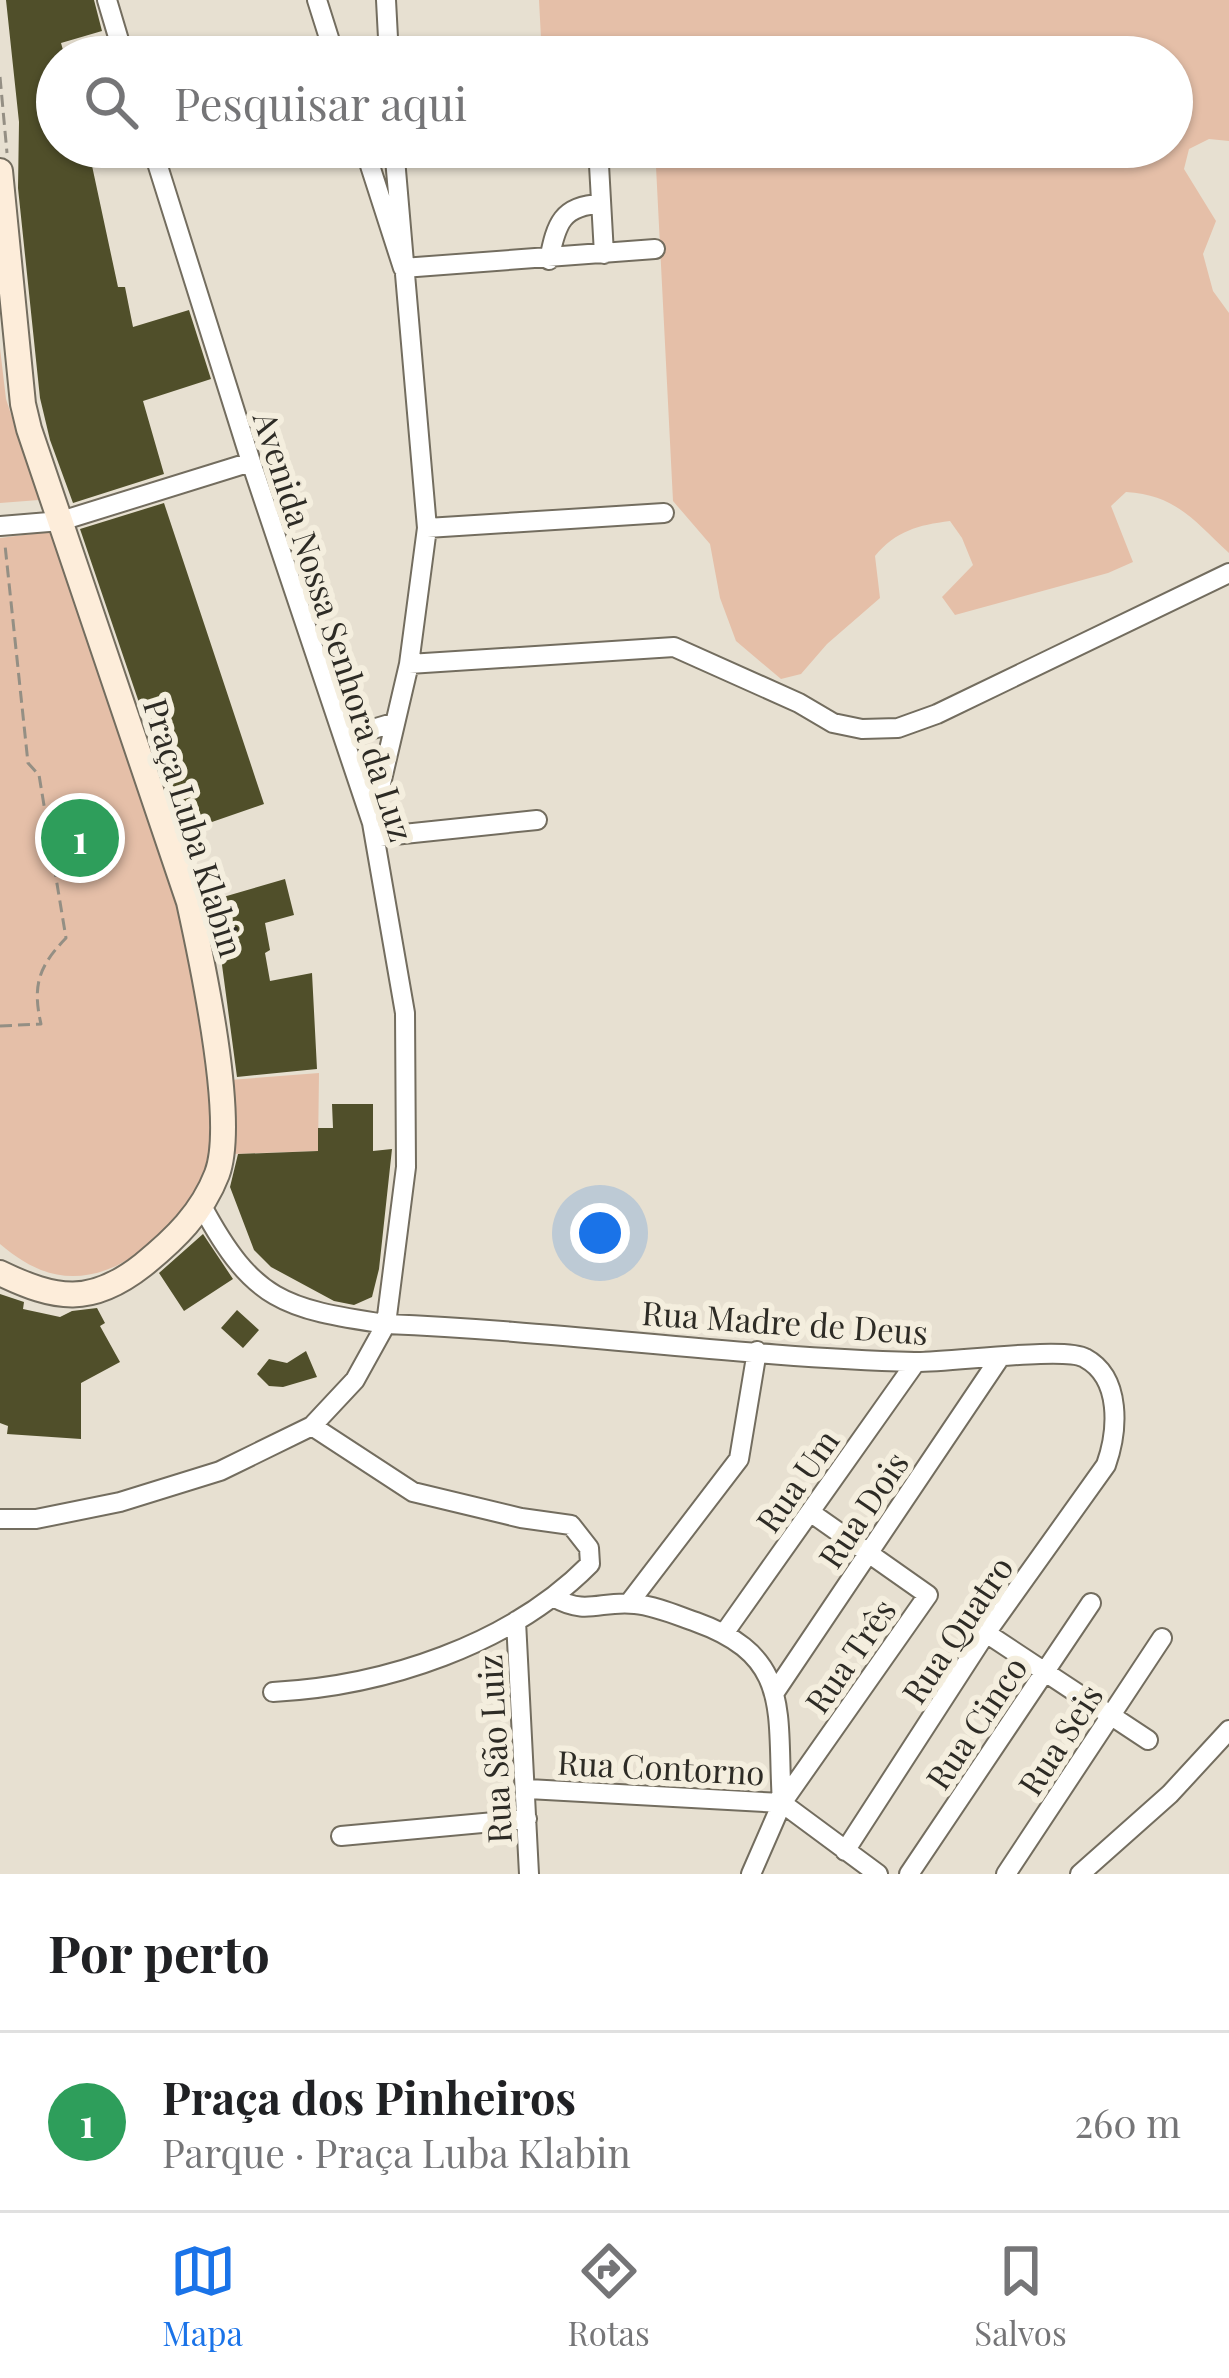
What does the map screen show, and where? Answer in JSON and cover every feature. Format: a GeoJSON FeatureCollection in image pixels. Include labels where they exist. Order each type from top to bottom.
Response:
{"type":"FeatureCollection","features":[{"type":"Feature","properties":{"kind":"main road","name":"Praça Luba Klabin"},"geometry":{"type":"LineString","coordinates":[[0,171],[23,404],[182,881],[207,984],[222,1135],[219,1169],[202,1206],[174,1241],[134,1272],[84,1295],[63,1297],[0,1273]]}},
{"type":"Feature","properties":{"kind":"street"},"geometry":{"type":"LineString","coordinates":[[106,0],[117,36]]}},
{"type":"Feature","properties":{"kind":"street"},"geometry":{"type":"LineString","coordinates":[[316,0],[328,36]]}},
{"type":"Feature","properties":{"kind":"street"},"geometry":{"type":"LineString","coordinates":[[386,0],[388,36]]}},
{"type":"Feature","properties":{"kind":"street","name":"Avenida Nossa Senhora da Luz"},"geometry":{"type":"LineString","coordinates":[[0,1519],[36,1519],[120,1502],[220,1471],[312,1426],[355,1380],[386,1324],[406,1167],[405,1013],[374,830],[250,462],[159,168]]}},
{"type":"Feature","properties":{"kind":"street"},"geometry":{"type":"LineString","coordinates":[[371,168],[403,268]]}},
{"type":"Feature","properties":{"kind":"street"},"geometry":{"type":"LineString","coordinates":[[396,168],[427,527],[409,664],[392,723],[374,830],[537,820]]}},
{"type":"Feature","properties":{"kind":"street"},"geometry":{"type":"LineString","coordinates":[[599,168],[604,254]]}},
{"type":"Feature","properties":{"kind":"street"},"geometry":{"type":"LineString","coordinates":[[549,260],[554,232],[568,212],[580,205],[601,204]]}},
{"type":"Feature","properties":{"kind":"street"},"geometry":{"type":"LineString","coordinates":[[403,268],[655,249]]}},
{"type":"Feature","properties":{"kind":"street"},"geometry":{"type":"LineString","coordinates":[[1,526],[61,521],[250,462]]}},
{"type":"Feature","properties":{"kind":"street"},"geometry":{"type":"LineString","coordinates":[[427,527],[664,513]]}},
{"type":"Feature","properties":{"kind":"street"},"geometry":{"type":"LineString","coordinates":[[409,664],[674,647],[833,723],[862,729],[898,728],[937,714],[1229,573]]}},
{"type":"Feature","properties":{"kind":"street"},"geometry":{"type":"LineString","coordinates":[[346,737],[392,723]]}},
{"type":"Feature","properties":{"kind":"street","name":"Rua Madre de Deus"},"geometry":{"type":"LineString","coordinates":[[202,1206],[234,1260],[280,1301],[310,1313],[386,1324],[916,1362],[1076,1353],[1092,1362],[1108,1382],[1114,1402],[1114,1442]]}},
{"type":"Feature","properties":{"kind":"street"},"geometry":{"type":"LineString","coordinates":[[628,1603],[739,1459],[757,1351]]}},
{"type":"Feature","properties":{"kind":"street","name":"Rua Dois"},"geometry":{"type":"LineString","coordinates":[[775,1692],[999,1359]]}},
{"type":"Feature","properties":{"kind":"street","name":"Rua Um"},"geometry":{"type":"LineString","coordinates":[[725,1632],[916,1362]]}},
{"type":"Feature","properties":{"kind":"street"},"geometry":{"type":"LineString","coordinates":[[273,1692],[347,1686],[448,1652],[555,1598],[590,1564],[590,1548],[571,1525],[413,1492],[312,1426]]}},
{"type":"Feature","properties":{"kind":"street","name":"Rua Quatro"},"geometry":{"type":"LineString","coordinates":[[845,1851],[986,1633],[1098,1477],[1114,1442]]}},
{"type":"Feature","properties":{"kind":"street"},"geometry":{"type":"LineString","coordinates":[[810,1512],[868,1553]]}},
{"type":"Feature","properties":{"kind":"street","name":"Rua Três"},"geometry":{"type":"LineString","coordinates":[[751,1874],[782,1803],[928,1595],[868,1553]]}},
{"type":"Feature","properties":{"kind":"street"},"geometry":{"type":"LineString","coordinates":[[555,1598],[574,1609],[628,1603],[653,1606],[725,1632],[758,1657],[770,1673],[775,1692]]}},
{"type":"Feature","properties":{"kind":"street","name":"Rua Cinco"},"geometry":{"type":"LineString","coordinates":[[909,1874],[1091,1603]]}},
{"type":"Feature","properties":{"kind":"street","name":"Rua São Luiz"},"geometry":{"type":"LineString","coordinates":[[516,1621],[530,1874]]}},
{"type":"Feature","properties":{"kind":"street"},"geometry":{"type":"LineString","coordinates":[[986,1633],[1148,1740]]}},
{"type":"Feature","properties":{"kind":"street","name":"Rua Seis"},"geometry":{"type":"LineString","coordinates":[[1006,1874],[1162,1638]]}},
{"type":"Feature","properties":{"kind":"street","name":"Rua Contorno"},"geometry":{"type":"LineString","coordinates":[[528,1789],[782,1803],[775,1692]]}},
{"type":"Feature","properties":{"kind":"street"},"geometry":{"type":"LineString","coordinates":[[1080,1874],[1170,1794],[1229,1730]]}},
{"type":"Feature","properties":{"kind":"street"},"geometry":{"type":"LineString","coordinates":[[782,1803],[878,1874]]}},
{"type":"Feature","properties":{"kind":"street"},"geometry":{"type":"LineString","coordinates":[[341,1836],[527,1819]]}},
{"type":"Feature","properties":{"kind":"path"},"geometry":{"type":"LineString","coordinates":[[0,1026],[41,1024],[38,983],[44,962],[66,938],[39,775],[28,763],[1,526]]}},
{"type":"Feature","properties":{"kind":"shaded area"},"geometry":{"type":"Polygon","coordinates":[[[539,0],[1229,0],[1229,141],[1209,139],[1193,147],[1193,36],[541,36],[539,0]]]}},
{"type":"Feature","properties":{"kind":"shaded area"},"geometry":{"type":"Polygon","coordinates":[[[656,168],[1184,168],[1216,221],[1203,254],[1213,291],[1229,313],[1229,553],[1172,504],[1126,492],[1111,506],[1133,562],[955,615],[942,597],[973,565],[962,538],[950,521],[918,527],[875,556],[880,598],[801,674],[781,679],[736,641],[720,598],[710,544],[673,501],[656,168]]]}},
{"type":"Feature","properties":{"kind":"shaded area"},"geometry":{"type":"Polygon","coordinates":[[[0,348],[6,399],[39,500],[0,503],[0,348]]]}},
{"type":"Feature","properties":{"kind":"shaded area"},"geometry":{"type":"Polygon","coordinates":[[[55,531],[172,882],[203,1027],[215,1146],[206,1185],[172,1226],[116,1266],[69,1276],[41,1270],[0,1244],[0,538],[55,531]]]}},
{"type":"Feature","properties":{"kind":"shaded area"},"geometry":{"type":"Polygon","coordinates":[[[319,1073],[318,1151],[234,1154],[230,1080],[319,1073]]]}},
{"type":"Feature","properties":{"kind":"building"},"geometry":{"type":"Polygon","coordinates":[[[6,0],[94,0],[102,31],[85,36],[36,36],[36,168],[92,168],[118,287],[125,287],[133,327],[189,310],[211,379],[143,401],[164,474],[73,503],[40,398],[18,188],[19,122],[6,0]]]}},
{"type":"Feature","properties":{"kind":"building"},"geometry":{"type":"Polygon","coordinates":[[[164,503],[264,804],[183,832],[80,529],[164,503]]]}},
{"type":"Feature","properties":{"kind":"building"},"geometry":{"type":"Polygon","coordinates":[[[285,879],[294,915],[265,923],[270,950],[265,953],[270,981],[312,973],[317,1069],[237,1077],[218,935],[213,937],[206,902],[285,879]]]}},
{"type":"Feature","properties":{"kind":"building"},"geometry":{"type":"Polygon","coordinates":[[[332,1104],[373,1104],[373,1151],[392,1149],[379,1269],[372,1297],[354,1305],[334,1301],[271,1267],[254,1250],[230,1187],[238,1154],[318,1151],[318,1128],[333,1128],[332,1104]]]}},
{"type":"Feature","properties":{"kind":"building"},"geometry":{"type":"Polygon","coordinates":[[[203,1234],[233,1279],[184,1311],[159,1273],[203,1234]]]}},
{"type":"Feature","properties":{"kind":"building"},"geometry":{"type":"Polygon","coordinates":[[[0,1294],[24,1302],[23,1309],[60,1317],[97,1308],[105,1323],[100,1326],[120,1362],[81,1383],[81,1439],[7,1434],[8,1426],[0,1423],[0,1294]]]}},
{"type":"Feature","properties":{"kind":"building"},"geometry":{"type":"Polygon","coordinates":[[[237,1310],[259,1330],[243,1348],[221,1328],[237,1310]]]}},
{"type":"Feature","properties":{"kind":"building"},"geometry":{"type":"Polygon","coordinates":[[[306,1351],[317,1377],[283,1387],[269,1386],[257,1374],[269,1359],[287,1363],[306,1351]]]}},
{"type":"Feature","properties":{"kind":"place","name":"Praça dos Pinheiros"},"geometry":{"type":"Point","coordinates":[80,838]}}]}
